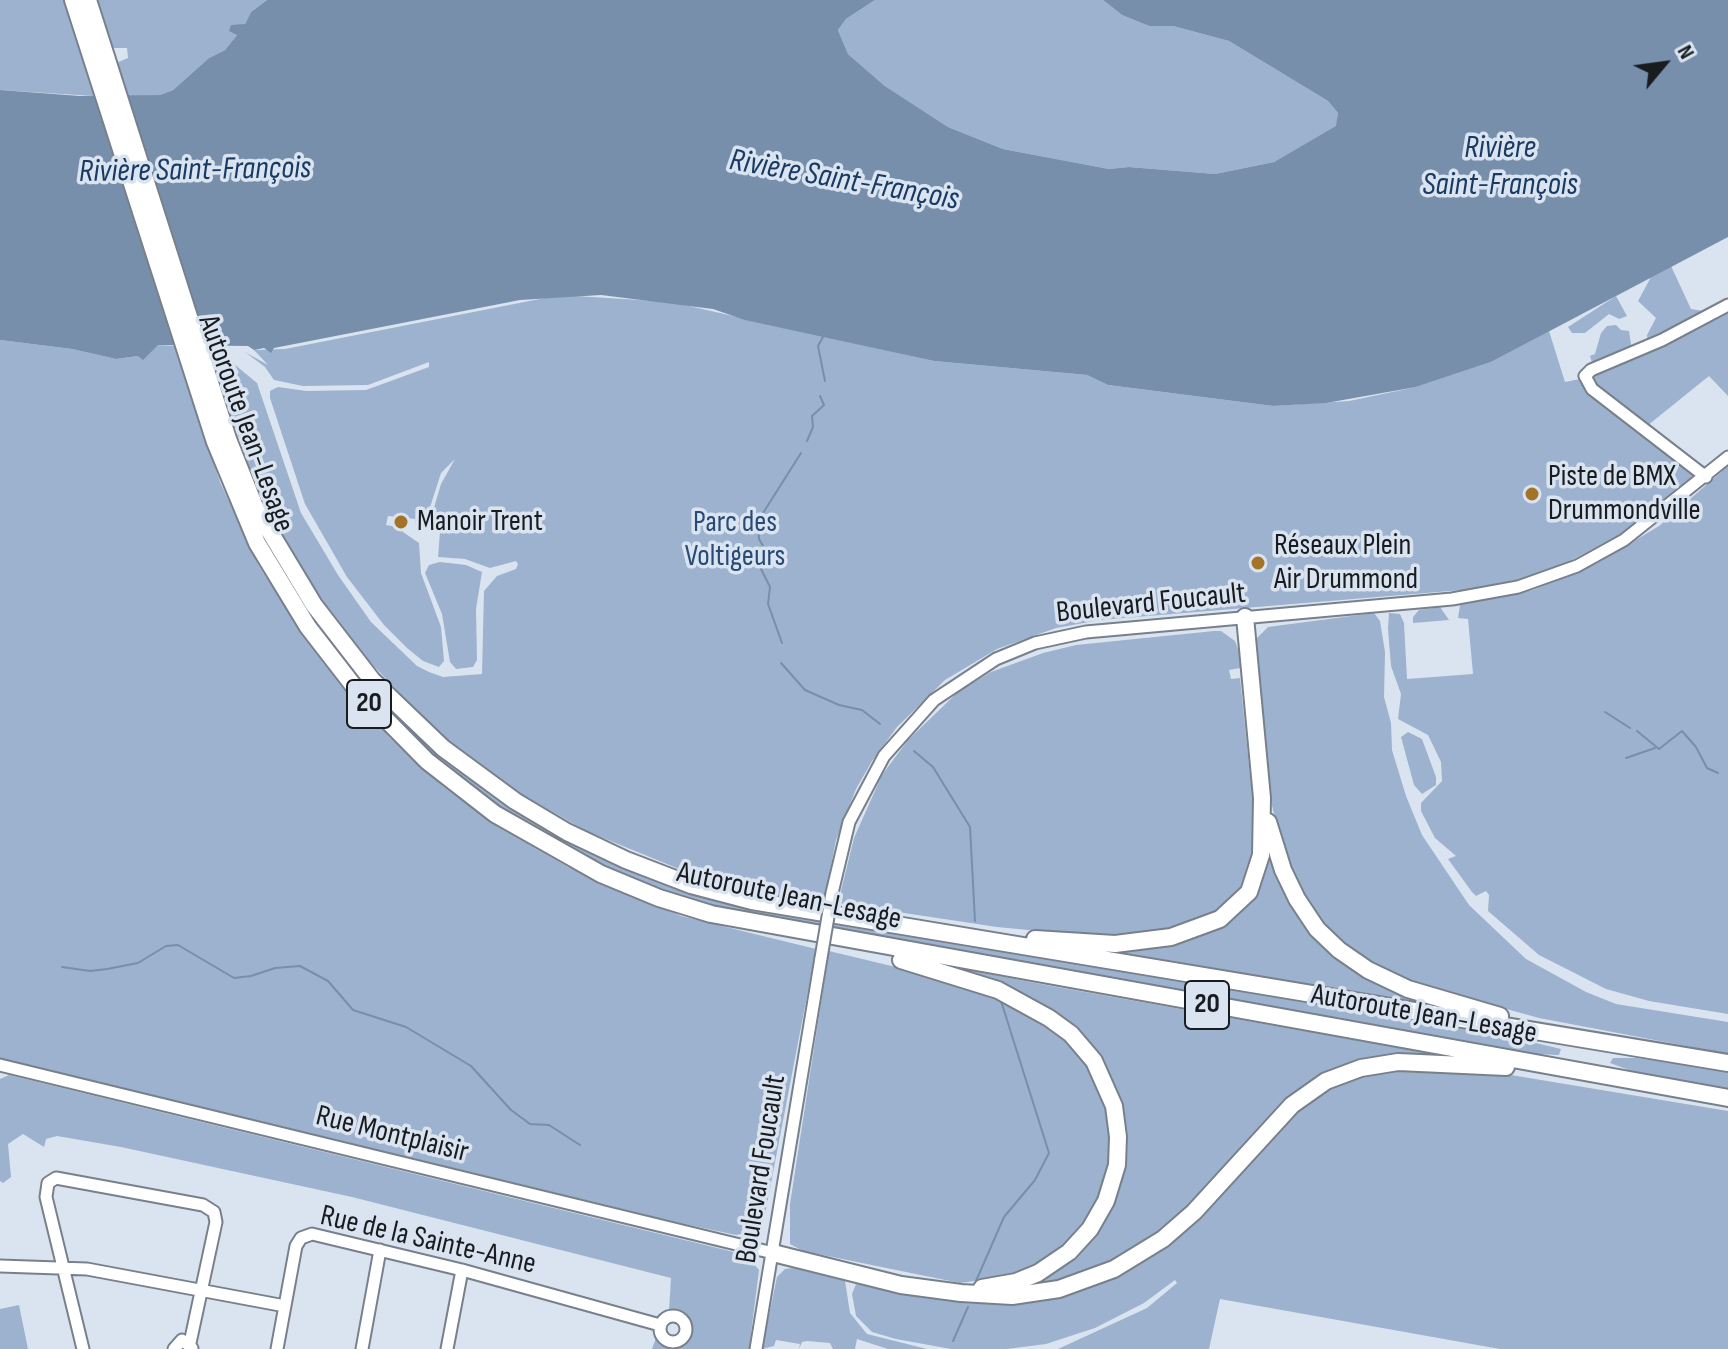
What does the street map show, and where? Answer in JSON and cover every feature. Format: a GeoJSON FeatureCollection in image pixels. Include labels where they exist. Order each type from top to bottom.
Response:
{"type":"FeatureCollection","features":[{"type":"Feature","properties":{"kind":"highway","name":"Autoroute Jean-Lesage"},"geometry":{"type":"LineString","coordinates":[[73,0],[99,58],[196,363],[233,491],[278,581],[341,671],[427,761],[503,819],[616,881],[694,910],[830,938],[1728,1098]]}},
{"type":"Feature","properties":{"kind":"highway","name":"Autoroute Jean-Lesage"},"geometry":{"type":"LineString","coordinates":[[88,0],[99,58]]}},
{"type":"Feature","properties":{"kind":"highway","name":"Autoroute Jean-Lesage"},"geometry":{"type":"LineString","coordinates":[[196,363],[244,482],[305,592],[382,691],[465,766],[575,836],[682,882],[752,901],[1728,1063]]}},
{"type":"Feature","properties":{"kind":"highway"},"geometry":{"type":"LineString","coordinates":[[936,932],[1115,944],[1156,940],[1200,928],[1232,911],[1252,886],[1261,855],[1262,798],[1245,617]]}},
{"type":"Feature","properties":{"kind":"highway"},"geometry":{"type":"LineString","coordinates":[[1262,798],[1277,853],[1293,892],[1322,934],[1346,956],[1408,989],[1590,1040]]}},
{"type":"Feature","properties":{"kind":"highway"},"geometry":{"type":"LineString","coordinates":[[830,938],[977,983],[1031,1006],[1064,1029],[1085,1049],[1101,1073],[1112,1100],[1118,1137],[1116,1172],[1103,1208],[1080,1242],[1054,1264],[1022,1280],[990,1287],[932,1289]]}},
{"type":"Feature","properties":{"kind":"highway"},"geometry":{"type":"LineString","coordinates":[[773,1253],[932,1289],[996,1297],[1028,1295],[1081,1283],[1126,1263],[1185,1221],[1297,1101],[1345,1073],[1383,1064],[1423,1061],[1584,1072]]}},
{"type":"Feature","properties":{"kind":"street"},"geometry":{"type":"LineString","coordinates":[[1706,477],[1592,389],[1585,376],[1591,370],[1662,340],[1728,305]]}},
{"type":"Feature","properties":{"kind":"street","name":"Boulevard Foucault"},"geometry":{"type":"LineString","coordinates":[[756,1349],[832,893],[847,828],[873,772],[913,720],[965,676],[1011,652],[1062,636],[1452,599],[1528,584],[1577,566],[1615,546],[1728,457]]}},
{"type":"Feature","properties":{"kind":"street","name":"Rue Montplaisir"},"geometry":{"type":"LineString","coordinates":[[0,1065],[773,1253]]}},
{"type":"Feature","properties":{"kind":"street"},"geometry":{"type":"LineString","coordinates":[[83,1349],[45,1192],[48,1183],[61,1178],[211,1208],[216,1222],[191,1346],[179,1341],[174,1349]]}},
{"type":"Feature","properties":{"kind":"street","name":"Rue de la Sainte-Anne"},"geometry":{"type":"LineString","coordinates":[[285,1306],[296,1246],[304,1235],[318,1234],[660,1325]]}},
{"type":"Feature","properties":{"kind":"street"},"geometry":{"type":"LineString","coordinates":[[362,1349],[380,1250]]}},
{"type":"Feature","properties":{"kind":"street"},"geometry":{"type":"LineString","coordinates":[[0,1266],[63,1267],[285,1306],[277,1349]]}},
{"type":"Feature","properties":{"kind":"street"},"geometry":{"type":"LineString","coordinates":[[447,1349],[462,1270]]}},
{"type":"Feature","properties":{"kind":"green space"},"geometry":{"type":"Polygon","coordinates":[[[0,0],[63,0],[94,96],[0,90],[0,0]]]}},
{"type":"Feature","properties":{"kind":"green space"},"geometry":{"type":"Polygon","coordinates":[[[98,0],[267,0],[251,12],[245,24],[238,26],[237,35],[225,50],[209,58],[173,90],[160,95],[127,97],[116,63],[128,58],[127,48],[113,48],[98,0]]]}},
{"type":"Feature","properties":{"kind":"green space"},"geometry":{"type":"Polygon","coordinates":[[[875,0],[1103,0],[1122,15],[1149,26],[1173,26],[1229,41],[1328,101],[1338,113],[1337,126],[1274,162],[1215,174],[1129,167],[1109,169],[1003,149],[948,127],[885,86],[848,54],[838,30],[846,19],[875,0]]]}},
{"type":"Feature","properties":{"kind":"green space"},"geometry":{"type":"Polygon","coordinates":[[[1671,266],[1691,309],[1703,311],[1704,315],[1648,344],[1647,335],[1656,318],[1638,301],[1651,277],[1671,266]]]}},
{"type":"Feature","properties":{"kind":"green space","name":"Parc des Voltigeurs"},"geometry":{"type":"Polygon","coordinates":[[[560,295],[671,302],[934,361],[1087,375],[1108,385],[1273,406],[1349,401],[1416,387],[1491,362],[1549,331],[1565,382],[1580,379],[1693,474],[1687,485],[1624,532],[1568,562],[1521,579],[1462,590],[1100,620],[1056,628],[997,649],[945,680],[897,727],[872,761],[856,789],[836,840],[824,902],[778,896],[694,875],[586,831],[508,786],[437,732],[366,658],[314,590],[258,490],[217,377],[239,373],[235,365],[218,359],[228,359],[257,383],[301,513],[371,622],[417,666],[429,672],[443,677],[482,674],[484,591],[497,576],[516,569],[518,564],[516,561],[490,568],[465,559],[438,557],[440,532],[428,531],[441,484],[455,459],[441,473],[424,526],[415,525],[415,519],[388,516],[386,525],[403,528],[403,532],[419,543],[421,573],[441,627],[444,661],[439,667],[423,661],[407,648],[384,625],[347,577],[305,504],[270,398],[270,391],[278,387],[306,391],[366,390],[429,367],[429,362],[368,385],[303,386],[274,380],[265,367],[245,352],[268,365],[254,350],[285,349],[560,295]]]}},
{"type":"Feature","properties":{"kind":"green space"},"geometry":{"type":"Polygon","coordinates":[[[1616,296],[1627,316],[1619,319],[1609,314],[1585,333],[1572,333],[1568,327],[1616,296]]]}},
{"type":"Feature","properties":{"kind":"green space"},"geometry":{"type":"Polygon","coordinates":[[[1728,308],[1728,396],[1709,376],[1647,426],[1592,385],[1589,374],[1728,308]]]}},
{"type":"Feature","properties":{"kind":"green space"},"geometry":{"type":"Polygon","coordinates":[[[1616,325],[1621,330],[1629,331],[1632,351],[1593,366],[1590,356],[1595,354],[1601,333],[1607,326],[1616,325]]]}},
{"type":"Feature","properties":{"kind":"green space"},"geometry":{"type":"Polygon","coordinates":[[[0,340],[72,349],[116,359],[138,356],[157,345],[174,346],[220,482],[259,566],[311,646],[389,737],[444,787],[498,827],[568,867],[681,916],[816,949],[762,1230],[736,1235],[680,1223],[0,1058],[0,340]]]}},
{"type":"Feature","properties":{"kind":"green space"},"geometry":{"type":"Polygon","coordinates":[[[1728,466],[1728,1014],[1649,1001],[1606,989],[1539,955],[1488,911],[1489,895],[1486,891],[1476,896],[1472,892],[1448,859],[1456,856],[1435,838],[1421,811],[1421,803],[1442,781],[1441,762],[1428,735],[1398,719],[1401,694],[1391,666],[1388,629],[1389,613],[1400,614],[1404,623],[1407,679],[1473,674],[1468,619],[1458,618],[1460,605],[1533,590],[1596,564],[1659,526],[1728,466]]]}},
{"type":"Feature","properties":{"kind":"green space"},"geometry":{"type":"Polygon","coordinates":[[[263,533],[440,755],[466,775],[532,821],[624,869],[723,900],[723,903],[821,919],[819,929],[717,909],[661,891],[605,868],[504,813],[414,740],[365,690],[321,635],[260,534],[263,533]]]}},
{"type":"Feature","properties":{"kind":"green space"},"geometry":{"type":"Polygon","coordinates":[[[440,562],[466,565],[482,572],[476,609],[477,660],[473,667],[456,669],[450,662],[442,614],[425,573],[429,565],[440,562]]]}},
{"type":"Feature","properties":{"kind":"green space"},"geometry":{"type":"Polygon","coordinates":[[[1440,607],[1449,620],[1413,623],[1413,617],[1419,610],[1440,607]]]}},
{"type":"Feature","properties":{"kind":"green space"},"geometry":{"type":"Polygon","coordinates":[[[1374,613],[1380,621],[1385,652],[1384,697],[1391,723],[1392,750],[1406,796],[1422,835],[1469,905],[1526,959],[1586,992],[1616,1004],[1728,1022],[1728,1054],[1539,1018],[1405,981],[1350,953],[1330,933],[1295,881],[1280,840],[1271,801],[1255,640],[1268,627],[1374,613]]]}},
{"type":"Feature","properties":{"kind":"green space"},"geometry":{"type":"Polygon","coordinates":[[[1221,631],[1235,641],[1241,657],[1240,668],[1229,670],[1231,679],[1240,678],[1255,823],[1256,842],[1248,880],[1230,905],[1203,921],[1149,935],[1102,937],[997,927],[838,903],[854,838],[882,775],[908,740],[958,692],[991,672],[1076,645],[1221,631]]]}},
{"type":"Feature","properties":{"kind":"green space"},"geometry":{"type":"Polygon","coordinates":[[[1408,732],[1422,739],[1436,777],[1436,785],[1422,794],[1414,785],[1401,737],[1408,732]]]}},
{"type":"Feature","properties":{"kind":"green space"},"geometry":{"type":"Polygon","coordinates":[[[1267,837],[1317,935],[1438,1005],[1099,950],[1238,912],[1267,837]]]}},
{"type":"Feature","properties":{"kind":"green space"},"geometry":{"type":"Polygon","coordinates":[[[834,921],[1468,1027],[1561,1049],[1559,1055],[1514,1053],[832,933],[834,921]]]}},
{"type":"Feature","properties":{"kind":"green space"},"geometry":{"type":"Polygon","coordinates":[[[829,951],[929,975],[1004,999],[1054,1029],[1076,1048],[1103,1090],[1113,1135],[1108,1177],[1091,1216],[1055,1256],[1025,1274],[960,1283],[803,1251],[790,1244],[790,1204],[829,951]]]}},
{"type":"Feature","properties":{"kind":"green space"},"geometry":{"type":"Polygon","coordinates":[[[967,970],[1427,1053],[1426,1057],[1325,1078],[1174,1226],[1110,1266],[1015,1293],[1062,1262],[1120,1171],[1096,1057],[964,974],[967,970]]]}},
{"type":"Feature","properties":{"kind":"green space"},"geometry":{"type":"Polygon","coordinates":[[[1613,1058],[1637,1058],[1728,1071],[1728,1092],[1640,1074],[1610,1063],[1613,1058]]]}},
{"type":"Feature","properties":{"kind":"green space"},"geometry":{"type":"Polygon","coordinates":[[[1405,1069],[1499,1073],[1728,1111],[1728,1349],[1500,1349],[1220,1299],[1209,1349],[1058,1349],[1147,1308],[1177,1283],[1175,1280],[1144,1303],[1095,1328],[1046,1344],[1007,1349],[951,1349],[896,1339],[872,1332],[856,1316],[852,1294],[856,1284],[966,1303],[1005,1304],[1041,1300],[1117,1275],[1310,1100],[1330,1087],[1362,1076],[1405,1069]]]}},
{"type":"Feature","properties":{"kind":"green space"},"geometry":{"type":"Polygon","coordinates":[[[9,1075],[746,1255],[759,1270],[749,1349],[652,1349],[656,1338],[661,1345],[671,1347],[684,1343],[690,1333],[686,1315],[669,1311],[671,1278],[352,1197],[57,1136],[46,1139],[44,1147],[23,1134],[8,1144],[11,1177],[3,1183],[0,1181],[0,1079],[9,1075]]]}},
{"type":"Feature","properties":{"kind":"green space"},"geometry":{"type":"Polygon","coordinates":[[[793,1268],[845,1281],[850,1313],[867,1334],[927,1349],[888,1349],[857,1339],[855,1349],[833,1349],[830,1343],[807,1341],[802,1342],[799,1349],[800,1344],[776,1340],[774,1346],[762,1349],[777,1277],[785,1269],[793,1268]]]}},
{"type":"Feature","properties":{"kind":"green space"},"geometry":{"type":"Polygon","coordinates":[[[19,1305],[28,1349],[0,1349],[0,1309],[19,1305]]]}},
{"type":"Feature","properties":{"kind":"water","name":"Rivière Saint-François"},"geometry":{"type":"Polygon","coordinates":[[[267,0],[875,0],[846,19],[838,30],[848,54],[885,86],[948,127],[1003,149],[1109,169],[1129,167],[1215,174],[1274,162],[1336,126],[1338,113],[1328,101],[1229,41],[1173,26],[1149,26],[1122,15],[1103,0],[1728,0],[1728,237],[1491,362],[1416,387],[1326,403],[1273,406],[1108,385],[1087,375],[934,361],[745,320],[713,309],[601,295],[520,300],[274,348],[271,353],[264,348],[254,350],[248,346],[158,345],[143,360],[138,356],[116,359],[72,349],[0,340],[0,90],[80,96],[160,95],[173,90],[209,58],[225,50],[237,35],[229,31],[231,25],[245,24],[251,12],[267,0]]]}},
{"type":"Feature","properties":{"kind":"waterway"},"geometry":{"type":"LineString","coordinates":[[824,335],[818,346],[825,381]]}},
{"type":"Feature","properties":{"kind":"waterway"},"geometry":{"type":"LineString","coordinates":[[807,441],[813,427],[812,416],[824,405],[820,396]]}},
{"type":"Feature","properties":{"kind":"waterway"},"geometry":{"type":"LineString","coordinates":[[782,643],[768,604],[770,587],[760,567],[766,551],[759,539],[758,521],[801,453]]}},
{"type":"Feature","properties":{"kind":"waterway"},"geometry":{"type":"LineString","coordinates":[[781,663],[805,690],[839,705],[862,710],[880,724]]}},
{"type":"Feature","properties":{"kind":"waterway"},"geometry":{"type":"LineString","coordinates":[[1605,712],[1630,728]]}},
{"type":"Feature","properties":{"kind":"waterway"},"geometry":{"type":"LineString","coordinates":[[1637,731],[1659,749],[1682,731],[1696,747],[1707,768],[1718,773]]}},
{"type":"Feature","properties":{"kind":"waterway"},"geometry":{"type":"LineString","coordinates":[[1626,758],[1655,748]]}},
{"type":"Feature","properties":{"kind":"waterway"},"geometry":{"type":"LineString","coordinates":[[914,751],[933,767],[970,827],[975,921]]}},
{"type":"Feature","properties":{"kind":"waterway"},"geometry":{"type":"LineString","coordinates":[[62,967],[90,971],[107,969],[138,963],[166,946],[178,945],[234,978],[275,968],[300,966],[328,981],[353,1010],[406,1027],[471,1066],[511,1110],[530,1124],[549,1125],[580,1145]]}},
{"type":"Feature","properties":{"kind":"waterway"},"geometry":{"type":"LineString","coordinates":[[976,1281],[1004,1217],[1035,1180],[1049,1153],[1001,1001]]}},
{"type":"Feature","properties":{"kind":"waterway"},"geometry":{"type":"LineString","coordinates":[[953,1341],[968,1307]]}},
{"type":"Feature","properties":{"kind":"place","name":"Piste de BMX Drummondville"},"geometry":{"type":"Point","coordinates":[1532,494]}},
{"type":"Feature","properties":{"kind":"place","name":"Manoir Trent"},"geometry":{"type":"Point","coordinates":[401,522]}},
{"type":"Feature","properties":{"kind":"place","name":"Réseaux Plein Air Drummond"},"geometry":{"type":"Point","coordinates":[1258,563]}}]}
